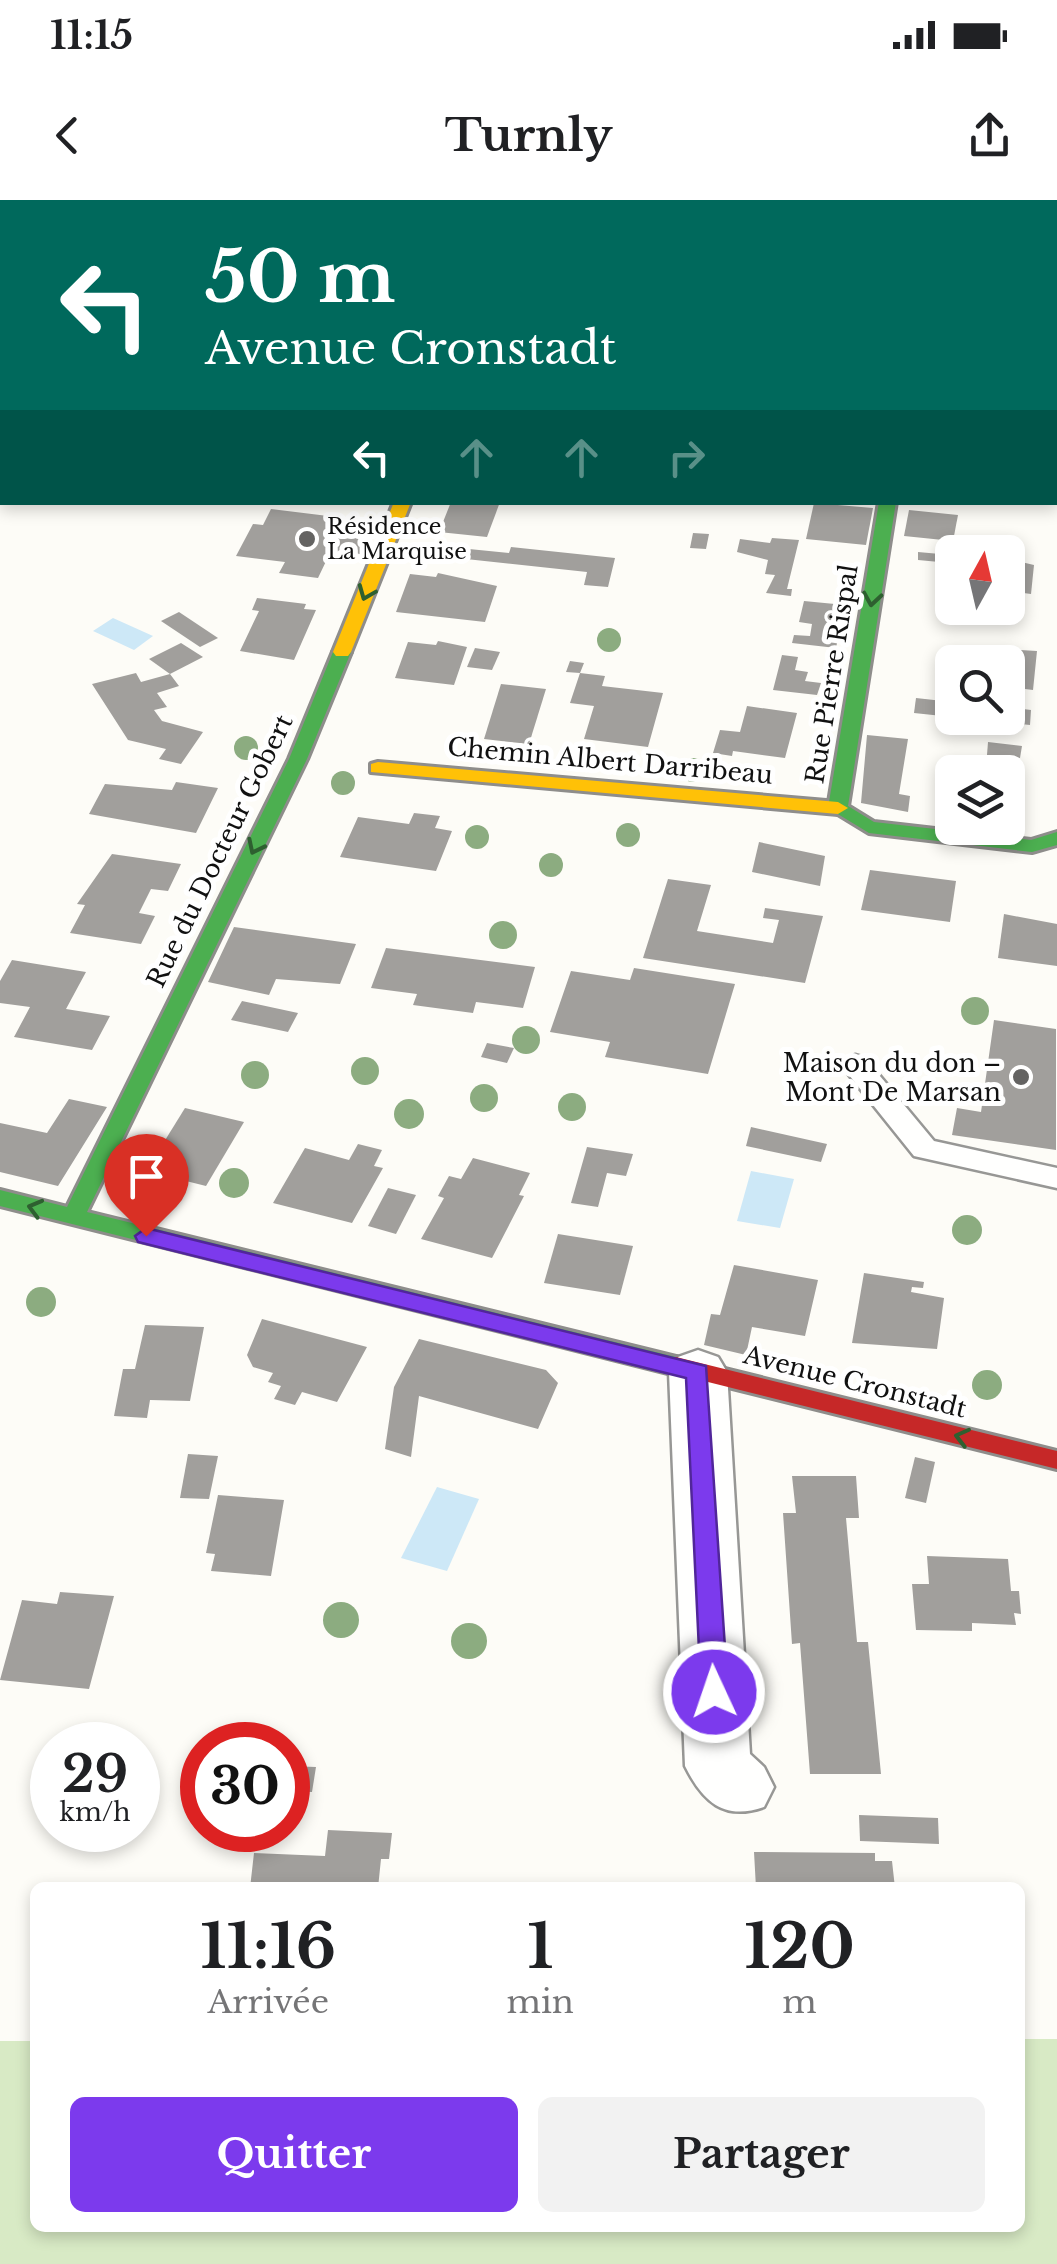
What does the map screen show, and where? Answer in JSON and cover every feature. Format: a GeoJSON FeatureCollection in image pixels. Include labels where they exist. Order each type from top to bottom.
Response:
{"type":"FeatureCollection","features":[{"type":"Feature","properties":{"kind":"street","name":"Rue du Docteur Gobert"},"geometry":{"type":"LineString","coordinates":[[72,1218],[298,759],[403,505]]}},
{"type":"Feature","properties":{"kind":"street","name":"Rue Pierre Rispal"},"geometry":{"type":"LineString","coordinates":[[888,505],[838,808],[868,827],[1032,846],[1057,838]]}},
{"type":"Feature","properties":{"kind":"street","name":"Chemin Albert Darribeau"},"geometry":{"type":"LineString","coordinates":[[378,768],[838,808]]}},
{"type":"Feature","properties":{"kind":"street","name":"Avenue Cronstadt"},"geometry":{"type":"LineString","coordinates":[[0,1198],[1057,1460]]}},
{"type":"Feature","properties":{"kind":"street"},"geometry":{"type":"LineString","coordinates":[[698,1372],[718,1766],[741,1787]]}},
{"type":"Feature","properties":{"kind":"lane"},"geometry":{"type":"LineString","coordinates":[[855,1065],[924,1149],[1057,1178]]}},
{"type":"Feature","properties":{"kind":"green space"},"geometry":{"type":"Polygon","coordinates":[[[1025,2039],[1057,2039],[1057,2264],[0,2264],[0,2041],[30,2041],[30,2232],[1025,2232],[1025,2039]]]}},
{"type":"Feature","properties":{"kind":"water"},"geometry":{"type":"Polygon","coordinates":[[[113,618],[153,636],[134,650],[93,631],[113,618]]]}},
{"type":"Feature","properties":{"kind":"water"},"geometry":{"type":"Polygon","coordinates":[[[751,1171],[794,1179],[780,1228],[737,1221],[751,1171]]]}},
{"type":"Feature","properties":{"kind":"water"},"geometry":{"type":"Polygon","coordinates":[[[437,1487],[479,1499],[447,1571],[401,1558],[437,1487]]]}},
{"type":"Feature","properties":{"kind":"building"},"geometry":{"type":"Polygon","coordinates":[[[450,505],[499,505],[487,537],[439,532],[450,505]]]}},
{"type":"Feature","properties":{"kind":"building"},"geometry":{"type":"Polygon","coordinates":[[[814,505],[873,508],[866,545],[806,539],[814,505]]]}},
{"type":"Feature","properties":{"kind":"building","name":"Résidence La Marquise"},"geometry":{"type":"Polygon","coordinates":[[[271,509],[377,522],[360,557],[330,553],[318,578],[279,573],[285,562],[236,556],[253,524],[263,525],[271,509]]]}},
{"type":"Feature","properties":{"kind":"building"},"geometry":{"type":"Polygon","coordinates":[[[909,510],[958,515],[954,535],[935,535],[935,539],[904,536],[909,510]]]}},
{"type":"Feature","properties":{"kind":"building"},"geometry":{"type":"Polygon","coordinates":[[[693,533],[709,534],[706,549],[690,548],[693,533]]]}},
{"type":"Feature","properties":{"kind":"building"},"geometry":{"type":"Polygon","coordinates":[[[772,538],[799,540],[787,589],[792,589],[791,596],[766,593],[775,575],[765,574],[768,560],[737,552],[740,539],[770,543],[772,538]]]}},
{"type":"Feature","properties":{"kind":"building"},"geometry":{"type":"Polygon","coordinates":[[[511,547],[615,558],[608,587],[584,585],[587,572],[466,559],[469,549],[509,553],[511,547]]]}},
{"type":"Feature","properties":{"kind":"building"},"geometry":{"type":"Polygon","coordinates":[[[918,552],[935,554],[935,562],[918,560],[918,552]]]}},
{"type":"Feature","properties":{"kind":"building"},"geometry":{"type":"Polygon","coordinates":[[[1025,563],[1034,565],[1031,594],[1025,593],[1025,563]]]}},
{"type":"Feature","properties":{"kind":"building"},"geometry":{"type":"Polygon","coordinates":[[[438,573],[497,586],[485,622],[396,612],[410,574],[436,577],[438,573]]]}},
{"type":"Feature","properties":{"kind":"building"},"geometry":{"type":"Polygon","coordinates":[[[257,598],[306,604],[304,609],[316,610],[294,660],[240,651],[259,611],[252,610],[257,598]]]}},
{"type":"Feature","properties":{"kind":"building"},"geometry":{"type":"Polygon","coordinates":[[[804,601],[845,605],[836,648],[792,643],[794,635],[810,636],[812,624],[799,622],[804,601]]]}},
{"type":"Feature","properties":{"kind":"building"},"geometry":{"type":"Polygon","coordinates":[[[179,612],[218,638],[200,647],[161,621],[179,612]]]}},
{"type":"Feature","properties":{"kind":"building"},"geometry":{"type":"Polygon","coordinates":[[[438,641],[467,647],[454,685],[395,678],[408,642],[436,645],[438,641]]]}},
{"type":"Feature","properties":{"kind":"building"},"geometry":{"type":"Polygon","coordinates":[[[181,643],[203,657],[170,674],[149,659],[181,643]]]}},
{"type":"Feature","properties":{"kind":"building"},"geometry":{"type":"Polygon","coordinates":[[[475,648],[500,652],[492,670],[467,667],[475,648]]]}},
{"type":"Feature","properties":{"kind":"building"},"geometry":{"type":"Polygon","coordinates":[[[1025,650],[1037,651],[1033,690],[1025,689],[1025,650]]]}},
{"type":"Feature","properties":{"kind":"building"},"geometry":{"type":"Polygon","coordinates":[[[782,655],[798,657],[795,670],[808,672],[805,681],[821,683],[817,695],[773,690],[782,655]]]}},
{"type":"Feature","properties":{"kind":"building"},"geometry":{"type":"Polygon","coordinates":[[[570,661],[584,663],[580,673],[566,672],[570,661]]]}},
{"type":"Feature","properties":{"kind":"building"},"geometry":{"type":"Polygon","coordinates":[[[136,673],[141,682],[170,674],[179,686],[157,693],[167,707],[154,710],[162,721],[203,732],[181,764],[159,759],[166,749],[128,740],[92,684],[136,673]]]}},
{"type":"Feature","properties":{"kind":"building"},"geometry":{"type":"Polygon","coordinates":[[[580,673],[605,676],[602,686],[663,693],[648,747],[584,739],[594,706],[570,703],[580,673]]]}},
{"type":"Feature","properties":{"kind":"building"},"geometry":{"type":"Polygon","coordinates":[[[501,684],[546,689],[529,744],[484,739],[501,684]]]}},
{"type":"Feature","properties":{"kind":"building"},"geometry":{"type":"Polygon","coordinates":[[[916,698],[935,700],[935,715],[914,713],[916,698]]]}},
{"type":"Feature","properties":{"kind":"building"},"geometry":{"type":"Polygon","coordinates":[[[747,706],[797,713],[785,758],[733,751],[732,756],[713,753],[720,730],[740,732],[747,706]]]}},
{"type":"Feature","properties":{"kind":"building"},"geometry":{"type":"Polygon","coordinates":[[[1025,709],[1031,710],[1030,725],[1025,724],[1025,709]]]}},
{"type":"Feature","properties":{"kind":"building"},"geometry":{"type":"Polygon","coordinates":[[[867,735],[908,739],[899,794],[910,796],[908,812],[861,803],[867,735]]]}},
{"type":"Feature","properties":{"kind":"building"},"geometry":{"type":"Polygon","coordinates":[[[988,742],[1022,746],[1020,755],[987,755],[988,742]]]}},
{"type":"Feature","properties":{"kind":"building"},"geometry":{"type":"Polygon","coordinates":[[[176,782],[218,788],[196,833],[89,814],[105,784],[172,790],[176,782]]]}},
{"type":"Feature","properties":{"kind":"building"},"geometry":{"type":"Polygon","coordinates":[[[414,813],[440,816],[435,828],[452,831],[436,871],[340,857],[358,817],[409,824],[414,813]]]}},
{"type":"Feature","properties":{"kind":"building"},"geometry":{"type":"Polygon","coordinates":[[[759,842],[825,856],[820,886],[752,872],[759,842]]]}},
{"type":"Feature","properties":{"kind":"building"},"geometry":{"type":"Polygon","coordinates":[[[112,854],[181,864],[168,891],[151,889],[139,913],[155,916],[141,944],[70,933],[85,905],[77,904],[112,854]]]}},
{"type":"Feature","properties":{"kind":"building"},"geometry":{"type":"Polygon","coordinates":[[[870,870],[956,881],[950,922],[861,910],[870,870]]]}},
{"type":"Feature","properties":{"kind":"building"},"geometry":{"type":"Polygon","coordinates":[[[668,879],[711,885],[697,931],[773,943],[779,920],[763,918],[765,908],[823,916],[805,983],[643,958],[668,879]]]}},
{"type":"Feature","properties":{"kind":"building"},"geometry":{"type":"Polygon","coordinates":[[[1004,914],[1057,924],[1057,966],[998,958],[1004,914]]]}},
{"type":"Feature","properties":{"kind":"building"},"geometry":{"type":"Polygon","coordinates":[[[234,927],[356,944],[340,984],[276,979],[269,995],[208,982],[234,927]]]}},
{"type":"Feature","properties":{"kind":"building"},"geometry":{"type":"Polygon","coordinates":[[[386,948],[535,967],[523,1008],[476,1002],[473,1013],[413,1005],[417,994],[371,988],[386,948]]]}},
{"type":"Feature","properties":{"kind":"building"},"geometry":{"type":"Polygon","coordinates":[[[12,960],[86,972],[66,1009],[110,1016],[92,1050],[14,1037],[30,1007],[0,1003],[0,981],[12,960]]]}},
{"type":"Feature","properties":{"kind":"building"},"geometry":{"type":"Polygon","coordinates":[[[634,968],[735,984],[708,1074],[605,1057],[610,1042],[550,1032],[571,971],[630,980],[634,968]]]}},
{"type":"Feature","properties":{"kind":"building"},"geometry":{"type":"Polygon","coordinates":[[[242,1001],[298,1013],[288,1032],[231,1020],[242,1001]]]}},
{"type":"Feature","properties":{"kind":"building","name":"Maison du don – Mont De Marsan"},"geometry":{"type":"Polygon","coordinates":[[[994,1020],[1056,1029],[1056,1150],[952,1135],[957,1108],[981,1112],[994,1020]]]}},
{"type":"Feature","properties":{"kind":"building"},"geometry":{"type":"Polygon","coordinates":[[[487,1043],[514,1048],[507,1063],[481,1057],[487,1043]]]}},
{"type":"Feature","properties":{"kind":"building"},"geometry":{"type":"Polygon","coordinates":[[[69,1099],[107,1107],[58,1186],[0,1172],[0,1123],[47,1133],[69,1099]]]}},
{"type":"Feature","properties":{"kind":"building"},"geometry":{"type":"Polygon","coordinates":[[[185,1108],[244,1122],[206,1186],[146,1171],[185,1108]]]}},
{"type":"Feature","properties":{"kind":"building"},"geometry":{"type":"Polygon","coordinates":[[[751,1127],[827,1144],[821,1162],[746,1146],[751,1127]]]}},
{"type":"Feature","properties":{"kind":"building"},"geometry":{"type":"Polygon","coordinates":[[[358,1144],[382,1150],[374,1166],[383,1168],[352,1223],[273,1203],[305,1148],[349,1160],[358,1144]]]}},
{"type":"Feature","properties":{"kind":"building"},"geometry":{"type":"Polygon","coordinates":[[[587,1147],[633,1154],[626,1176],[607,1173],[598,1207],[571,1203],[587,1147]]]}},
{"type":"Feature","properties":{"kind":"building"},"geometry":{"type":"Polygon","coordinates":[[[473,1158],[530,1173],[519,1195],[524,1196],[492,1258],[421,1239],[444,1198],[438,1196],[449,1176],[461,1179],[473,1158]]]}},
{"type":"Feature","properties":{"kind":"building"},"geometry":{"type":"Polygon","coordinates":[[[388,1188],[416,1195],[396,1234],[368,1226],[388,1188]]]}},
{"type":"Feature","properties":{"kind":"building"},"geometry":{"type":"Polygon","coordinates":[[[558,1234],[633,1246],[620,1295],[544,1283],[558,1234]]]}},
{"type":"Feature","properties":{"kind":"building"},"geometry":{"type":"Polygon","coordinates":[[[734,1265],[818,1280],[805,1336],[752,1327],[746,1355],[704,1345],[711,1314],[720,1315],[734,1265]]]}},
{"type":"Feature","properties":{"kind":"building"},"geometry":{"type":"Polygon","coordinates":[[[864,1273],[924,1282],[923,1288],[912,1287],[911,1292],[944,1298],[937,1349],[852,1343],[864,1273]]]}},
{"type":"Feature","properties":{"kind":"building"},"geometry":{"type":"Polygon","coordinates":[[[262,1319],[367,1347],[337,1402],[302,1392],[295,1405],[274,1399],[281,1386],[268,1382],[273,1373],[253,1367],[247,1355],[262,1319]]]}},
{"type":"Feature","properties":{"kind":"building"},"geometry":{"type":"Polygon","coordinates":[[[145,1325],[204,1327],[190,1401],[150,1400],[147,1418],[114,1416],[123,1369],[135,1369],[145,1325]]]}},
{"type":"Feature","properties":{"kind":"building"},"geometry":{"type":"Polygon","coordinates":[[[419,1339],[546,1370],[558,1383],[538,1429],[419,1396],[411,1457],[385,1449],[394,1387],[419,1339]]]}},
{"type":"Feature","properties":{"kind":"building"},"geometry":{"type":"Polygon","coordinates":[[[188,1454],[218,1456],[209,1499],[180,1498],[188,1454]]]}},
{"type":"Feature","properties":{"kind":"building"},"geometry":{"type":"Polygon","coordinates":[[[915,1457],[935,1462],[926,1503],[905,1498],[915,1457]]]}},
{"type":"Feature","properties":{"kind":"building"},"geometry":{"type":"Polygon","coordinates":[[[792,1476],[856,1476],[859,1518],[846,1518],[857,1642],[868,1642],[881,1774],[810,1774],[800,1643],[792,1644],[783,1513],[796,1513],[792,1476]]]}},
{"type":"Feature","properties":{"kind":"building"},"geometry":{"type":"Polygon","coordinates":[[[218,1495],[284,1500],[271,1576],[211,1571],[215,1554],[206,1553],[218,1495]]]}},
{"type":"Feature","properties":{"kind":"building"},"geometry":{"type":"Polygon","coordinates":[[[927,1556],[1008,1559],[1011,1591],[1019,1591],[1021,1614],[1014,1613],[1016,1625],[972,1623],[972,1631],[916,1630],[912,1584],[929,1584],[927,1556]]]}},
{"type":"Feature","properties":{"kind":"building"},"geometry":{"type":"Polygon","coordinates":[[[60,1592],[114,1596],[89,1689],[0,1680],[22,1600],[57,1604],[60,1592]]]}},
{"type":"Feature","properties":{"kind":"building"},"geometry":{"type":"Polygon","coordinates":[[[310,1767],[316,1767],[312,1792],[310,1767]]]}},
{"type":"Feature","properties":{"kind":"building"},"geometry":{"type":"Polygon","coordinates":[[[859,1815],[938,1818],[939,1844],[860,1841],[859,1815]]]}},
{"type":"Feature","properties":{"kind":"building"},"geometry":{"type":"Polygon","coordinates":[[[328,1830],[392,1833],[389,1859],[381,1859],[379,1882],[251,1882],[254,1853],[325,1856],[328,1830]]]}},
{"type":"Feature","properties":{"kind":"building"},"geometry":{"type":"Polygon","coordinates":[[[754,1852],[875,1853],[875,1861],[892,1861],[894,1882],[756,1882],[754,1852]]]}},
{"type":"Feature","properties":{"kind":"traffic: fast"},"geometry":{"type":"LineString","coordinates":[[888,505],[838,808],[869,827],[1032,846],[1057,838]]}},
{"type":"Feature","properties":{"kind":"traffic: fast"},"geometry":{"type":"LineString","coordinates":[[73,1218],[298,759],[342,652]]}},
{"type":"Feature","properties":{"kind":"traffic: fast"},"geometry":{"type":"LineString","coordinates":[[0,1198],[676,1366]]}},
{"type":"Feature","properties":{"kind":"traffic: slow"},"geometry":{"type":"LineString","coordinates":[[342,652],[402,505]]}},
{"type":"Feature","properties":{"kind":"traffic: slow"},"geometry":{"type":"LineString","coordinates":[[378,768],[838,808]]}},
{"type":"Feature","properties":{"kind":"traffic: jam"},"geometry":{"type":"LineString","coordinates":[[676,1366],[1057,1460]]}},
{"type":"Feature","properties":{"kind":"place","name":"Résidence La Marquise"},"geometry":{"type":"Point","coordinates":[307,539]}},
{"type":"Feature","properties":{"kind":"place","name":"Maison du don – Mont De Marsan"},"geometry":{"type":"Point","coordinates":[1021,1077]}},
{"type":"Feature","properties":{"kind":"route"},"geometry":{"type":"LineString","coordinates":[[146,1236],[698,1372],[714,1692]]}}]}
